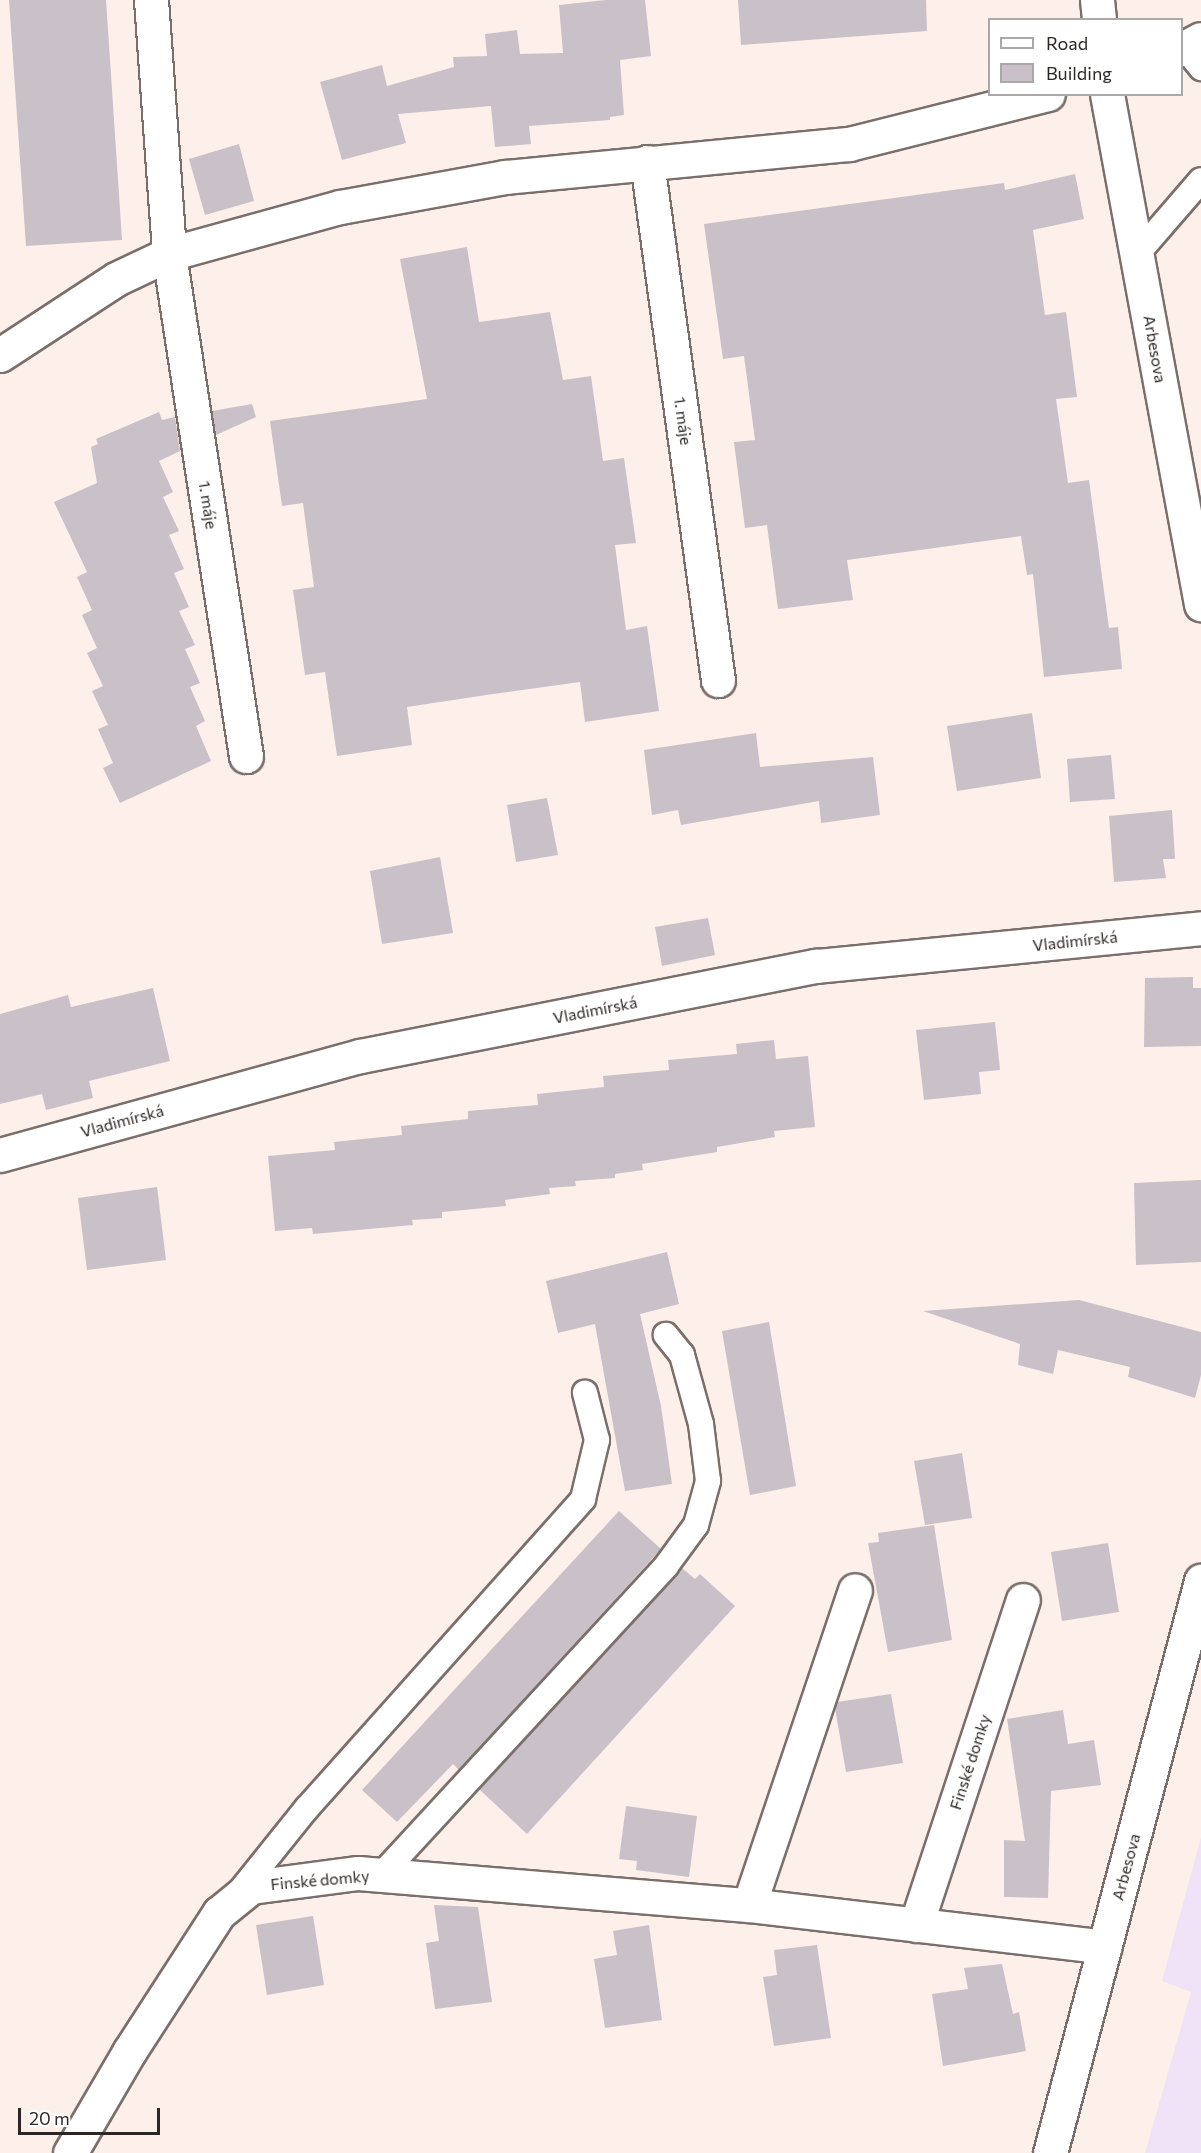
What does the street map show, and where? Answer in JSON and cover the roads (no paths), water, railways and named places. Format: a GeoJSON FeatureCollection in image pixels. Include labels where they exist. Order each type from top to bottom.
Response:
{"type":"FeatureCollection","features":[{"type":"Feature","properties":{"kind":"street","name":"1. máje"},"geometry":{"type":"LineString","coordinates":[[152,0],[169,254],[246,756]]}},
{"type":"Feature","properties":{"kind":"street"},"geometry":{"type":"LineString","coordinates":[[1097,0],[1099,18]]}},
{"type":"Feature","properties":{"kind":"street"},"geometry":{"type":"LineString","coordinates":[[0,355],[116,279],[169,254],[340,207],[505,177],[849,144],[1040,96]]}},
{"type":"Feature","properties":{"kind":"street","name":"Arbesova"},"geometry":{"type":"LineString","coordinates":[[1107,96],[1201,604]]}},
{"type":"Feature","properties":{"kind":"street","name":"1. máje"},"geometry":{"type":"LineString","coordinates":[[648,162],[718,680]]}},
{"type":"Feature","properties":{"kind":"street","name":"Vladimírská"},"geometry":{"type":"LineString","coordinates":[[0,1155],[360,1056],[816,966],[1201,928]]}},
{"type":"Feature","properties":{"kind":"street","name":"Arbesova"},"geometry":{"type":"LineString","coordinates":[[1050,2153],[1201,1581]]}},
{"type":"Feature","properties":{"kind":"street"},"geometry":{"type":"LineString","coordinates":[[749,1905],[855,1590]]}},
{"type":"Feature","properties":{"kind":"street","name":"Finské domky"},"geometry":{"type":"LineString","coordinates":[[916,1925],[1023,1600]]}},
{"type":"Feature","properties":{"kind":"street","name":"Finské domky"},"geometry":{"type":"LineString","coordinates":[[70,2153],[219,1912],[251,1887],[302,1879],[381,1875],[749,1905],[1105,1947]]}},
{"type":"Feature","properties":{"kind":"lane"},"geometry":{"type":"LineString","coordinates":[[1138,254],[1201,180]]}},
{"type":"Feature","properties":{"kind":"lane"},"geometry":{"type":"LineString","coordinates":[[381,1875],[666,1566],[696,1525],[708,1481],[701,1424],[682,1355],[666,1335]]}},
{"type":"Feature","properties":{"kind":"lane"},"geometry":{"type":"LineString","coordinates":[[234,1898],[308,1808],[583,1499],[597,1440],[585,1393]]}}]}
